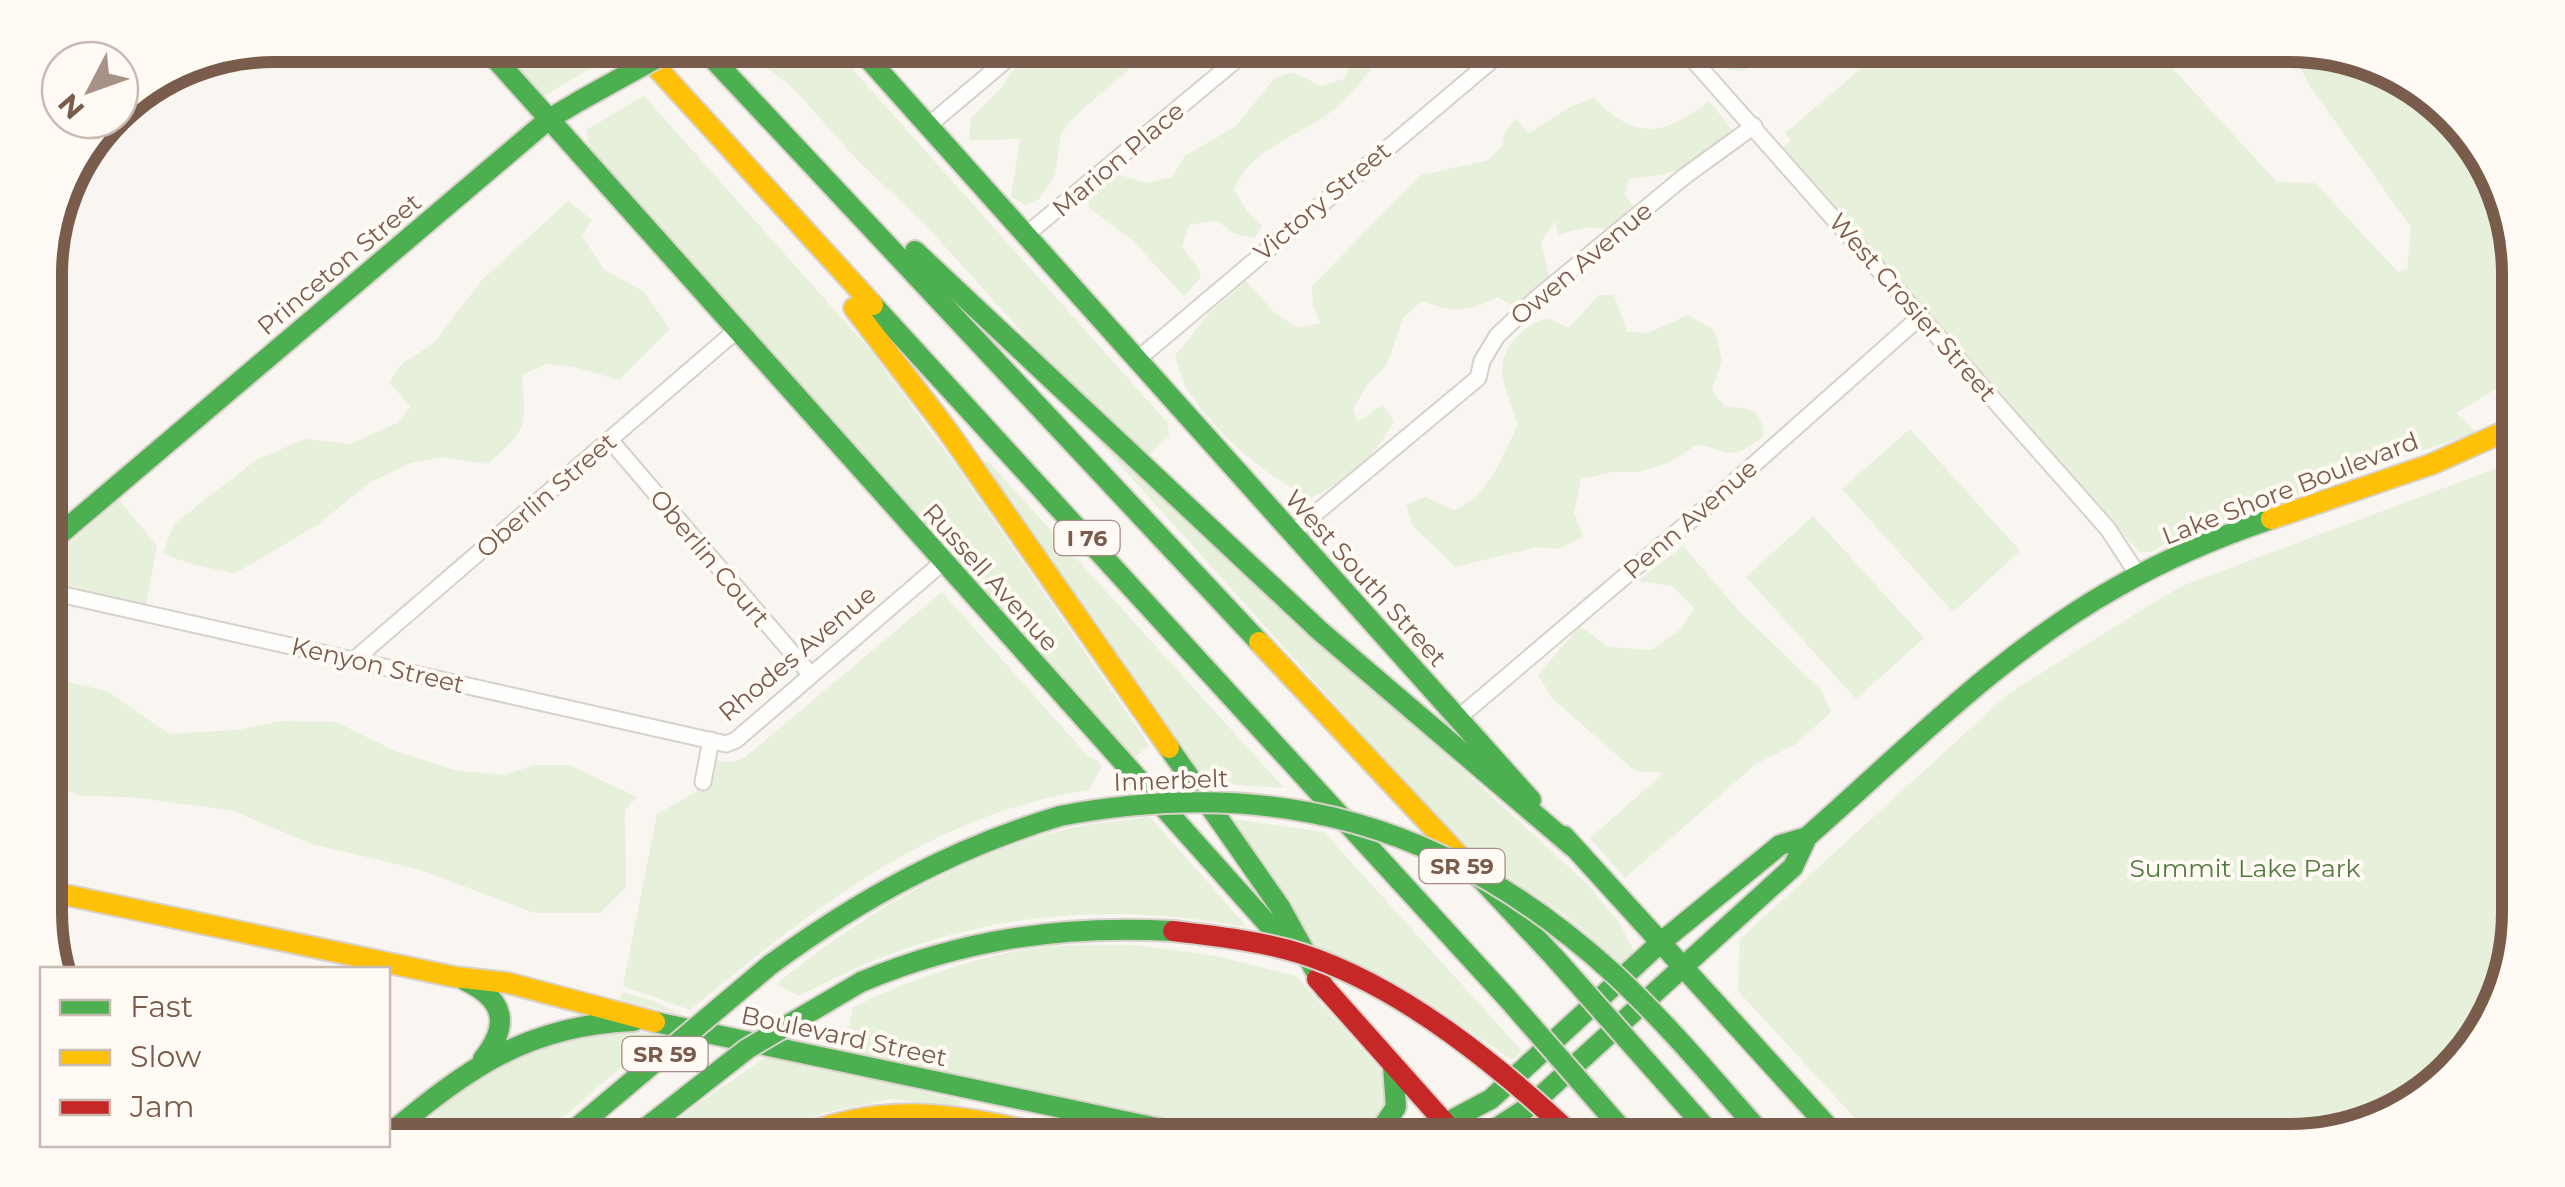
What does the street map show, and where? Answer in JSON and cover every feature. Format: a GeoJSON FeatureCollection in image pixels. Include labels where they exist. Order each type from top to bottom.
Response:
{"type":"FeatureCollection","features":[{"type":"Feature","properties":{"kind":"main road","name":"Russell Avenue"},"geometry":{"type":"LineString","coordinates":[[498,62],[1446,1123]]}},
{"type":"Feature","properties":{"kind":"main road","name":"Princeton Street"},"geometry":{"type":"LineString","coordinates":[[63,532],[549,119],[649,62]]}},
{"type":"Feature","properties":{"kind":"main road","name":"I 76"},"geometry":{"type":"LineString","coordinates":[[651,62],[1507,998],[1618,1124]]}},
{"type":"Feature","properties":{"kind":"main road","name":"I 76"},"geometry":{"type":"LineString","coordinates":[[715,62],[1554,958],[1702,1124]]}},
{"type":"Feature","properties":{"kind":"main road","name":"West South Street"},"geometry":{"type":"LineString","coordinates":[[871,62],[1457,719],[1826,1124]]}},
{"type":"Feature","properties":{"kind":"main road"},"geometry":{"type":"LineString","coordinates":[[722,70],[1124,450],[1480,773],[1573,847]]}},
{"type":"Feature","properties":{"kind":"main road"},"geometry":{"type":"LineString","coordinates":[[666,79],[945,426],[1280,908],[1326,990]]}},
{"type":"Feature","properties":{"kind":"main road","name":"Lake Shore Boulevard"},"geometry":{"type":"LineString","coordinates":[[1681,966],[1793,868],[1807,838],[2030,644],[2078,610],[2138,574],[2220,538],[2430,463],[2502,432]]}},
{"type":"Feature","properties":{"kind":"main road","name":"Innerbelt"},"geometry":{"type":"LineString","coordinates":[[580,1125],[770,966],[894,880],[974,842],[1060,816],[1141,803],[1220,802],[1287,808],[1380,829],[1413,842],[1508,894],[1592,955],[1648,1008],[1753,1124]]}},
{"type":"Feature","properties":{"kind":"main road","name":"Lake Shore Boulevard"},"geometry":{"type":"LineString","coordinates":[[1660,944],[1780,845],[1807,838]]}},
{"type":"Feature","properties":{"kind":"main road","name":"Boulevard Street"},"geometry":{"type":"LineString","coordinates":[[62,894],[455,977],[508,982],[656,1022],[1141,1125]]}},
{"type":"Feature","properties":{"kind":"main road","name":"SR 59"},"geometry":{"type":"LineString","coordinates":[[650,1125],[746,1049],[861,982],[928,954],[1002,936],[1102,926],[1220,936],[1303,954],[1394,996],[1447,1029],[1497,1066],[1561,1124]]}},
{"type":"Feature","properties":{"kind":"main road"},"geometry":{"type":"LineString","coordinates":[[1441,1124],[1506,1087],[1660,944]]}},
{"type":"Feature","properties":{"kind":"main road"},"geometry":{"type":"LineString","coordinates":[[1502,1124],[1530,1106],[1681,966]]}},
{"type":"Feature","properties":{"kind":"main road","name":"Boulevard Street"},"geometry":{"type":"LineString","coordinates":[[455,977],[486,992],[502,1011],[502,1032],[479,1064]]}},
{"type":"Feature","properties":{"kind":"main road"},"geometry":{"type":"LineString","coordinates":[[401,1125],[479,1064],[558,1030],[617,1020],[656,1022]]}},
{"type":"Feature","properties":{"kind":"main road"},"geometry":{"type":"LineString","coordinates":[[1386,1124],[1398,1109],[1400,1096],[1392,1064]]}},
{"type":"Feature","properties":{"kind":"main road"},"geometry":{"type":"LineString","coordinates":[[826,1125],[893,1110],[934,1112],[995,1125]]}},
{"type":"Feature","properties":{"kind":"street"},"geometry":{"type":"LineString","coordinates":[[929,126],[1004,62]]}},
{"type":"Feature","properties":{"kind":"street","name":"Marion Place"},"geometry":{"type":"LineString","coordinates":[[1027,234],[1234,62]]}},
{"type":"Feature","properties":{"kind":"street","name":"Victory Street"},"geometry":{"type":"LineString","coordinates":[[1138,359],[1489,62]]}},
{"type":"Feature","properties":{"kind":"street","name":"West Crosier Street"},"geometry":{"type":"LineString","coordinates":[[1696,62],[2108,529],[2138,574]]}},
{"type":"Feature","properties":{"kind":"street","name":"Owen Avenue"},"geometry":{"type":"LineString","coordinates":[[1292,533],[1468,388],[1478,378],[1482,361],[1497,336],[1537,298],[1686,176],[1754,126]]}},
{"type":"Feature","properties":{"kind":"street","name":"Penn Avenue"},"geometry":{"type":"LineString","coordinates":[[1457,719],[1921,316]]}},
{"type":"Feature","properties":{"kind":"street","name":"Oberlin Street"},"geometry":{"type":"LineString","coordinates":[[354,660],[738,330]]}},
{"type":"Feature","properties":{"kind":"street","name":"Oberlin Court"},"geometry":{"type":"LineString","coordinates":[[610,440],[811,675]]}},
{"type":"Feature","properties":{"kind":"street","name":"Rhodes Avenue"},"geometry":{"type":"LineString","coordinates":[[703,782],[710,740],[726,744],[736,740],[943,562]]}},
{"type":"Feature","properties":{"kind":"street","name":"Kenyon Street"},"geometry":{"type":"LineString","coordinates":[[62,595],[710,740]]}},
{"type":"Feature","properties":{"kind":"green space"},"geometry":{"type":"Polygon","coordinates":[[[511,62],[602,62],[542,97],[511,62]]]}},
{"type":"Feature","properties":{"kind":"green space"},"geometry":{"type":"Polygon","coordinates":[[[760,62],[846,62],[1167,422],[1169,436],[1147,456],[1089,407],[923,222],[858,161],[794,89],[760,62]]]}},
{"type":"Feature","properties":{"kind":"green space"},"geometry":{"type":"Polygon","coordinates":[[[1012,62],[1137,62],[1074,117],[1061,134],[1055,176],[1039,199],[1025,205],[1011,197],[1020,139],[969,140],[971,118],[1000,89],[1017,64],[1012,62]]]}},
{"type":"Feature","properties":{"kind":"green space"},"geometry":{"type":"Polygon","coordinates":[[[1352,62],[1376,62],[1344,101],[1268,150],[1242,174],[1234,190],[1262,226],[1255,238],[1233,233],[1216,220],[1189,225],[1182,247],[1201,277],[1184,296],[1131,239],[1089,208],[1088,197],[1101,184],[1119,175],[1147,183],[1172,177],[1186,155],[1235,127],[1274,79],[1293,72],[1321,86],[1344,79],[1352,62]]]}},
{"type":"Feature","properties":{"kind":"green space"},"geometry":{"type":"Polygon","coordinates":[[[1718,62],[1755,62],[1744,71],[1721,68],[1718,62]]]}},
{"type":"Feature","properties":{"kind":"green space"},"geometry":{"type":"Polygon","coordinates":[[[1869,62],[2167,62],[2277,182],[2315,183],[2398,272],[2407,268],[2411,227],[2311,88],[2297,63],[2358,74],[2396,91],[2440,125],[2459,146],[2486,194],[2501,247],[2502,386],[2456,413],[2476,432],[2185,533],[2151,552],[2139,552],[1783,147],[1791,140],[1785,133],[1869,62]]]}},
{"type":"Feature","properties":{"kind":"green space"},"geometry":{"type":"Polygon","coordinates":[[[644,96],[871,351],[961,473],[1149,745],[1134,758],[599,162],[588,143],[586,130],[644,96]]]}},
{"type":"Feature","properties":{"kind":"green space"},"geometry":{"type":"Polygon","coordinates":[[[1594,98],[1624,122],[1651,129],[1679,121],[1709,101],[1733,131],[1675,171],[1629,178],[1625,195],[1633,205],[1631,217],[1607,229],[1587,227],[1558,235],[1555,221],[1541,242],[1550,280],[1526,301],[1510,305],[1498,297],[1461,309],[1422,301],[1403,318],[1387,365],[1366,386],[1353,410],[1358,422],[1382,405],[1394,421],[1369,456],[1348,475],[1312,498],[1260,467],[1201,408],[1184,384],[1175,356],[1209,313],[1246,281],[1275,313],[1297,328],[1320,323],[1313,305],[1312,286],[1421,175],[1486,161],[1503,146],[1504,134],[1515,119],[1530,133],[1568,108],[1594,98]]]}},
{"type":"Feature","properties":{"kind":"green space"},"geometry":{"type":"Polygon","coordinates":[[[568,201],[592,220],[582,236],[604,270],[643,291],[670,329],[619,380],[575,367],[547,364],[522,375],[522,426],[488,464],[440,457],[411,463],[372,481],[317,525],[234,574],[163,553],[174,524],[256,460],[305,439],[350,444],[397,423],[411,407],[389,382],[402,364],[434,343],[482,280],[568,201]]]}},
{"type":"Feature","properties":{"kind":"green space"},"geometry":{"type":"Polygon","coordinates":[[[1599,295],[1614,295],[1627,332],[1648,333],[1688,315],[1714,330],[1722,359],[1712,390],[1724,406],[1747,409],[1757,415],[1764,436],[1739,452],[1698,444],[1668,463],[1638,472],[1611,472],[1581,479],[1574,512],[1583,537],[1558,549],[1537,547],[1455,567],[1413,526],[1406,505],[1425,497],[1454,510],[1476,496],[1493,475],[1518,425],[1503,378],[1508,349],[1530,326],[1548,318],[1569,328],[1599,295]]]}},
{"type":"Feature","properties":{"kind":"green space"},"geometry":{"type":"Polygon","coordinates":[[[1068,407],[1587,884],[1620,924],[1635,953],[1624,967],[1565,915],[1466,850],[1068,407]]]}},
{"type":"Feature","properties":{"kind":"green space"},"geometry":{"type":"Polygon","coordinates":[[[1910,429],[2020,551],[1953,612],[1842,489],[1910,429]]]}},
{"type":"Feature","properties":{"kind":"green space"},"geometry":{"type":"Polygon","coordinates":[[[988,461],[1284,788],[1201,782],[981,467],[988,461]]]}},
{"type":"Feature","properties":{"kind":"green space","name":"Summit Lake Park"},"geometry":{"type":"Polygon","coordinates":[[[2502,466],[2501,940],[2491,980],[2474,1018],[2459,1041],[2419,1081],[2371,1108],[2318,1123],[1861,1124],[1738,991],[1740,939],[2008,694],[2182,586],[2502,466]]]}},
{"type":"Feature","properties":{"kind":"green space"},"geometry":{"type":"Polygon","coordinates":[[[119,500],[157,546],[146,604],[63,585],[63,549],[119,500]]]}},
{"type":"Feature","properties":{"kind":"green space"},"geometry":{"type":"Polygon","coordinates":[[[1813,516],[1924,638],[1856,699],[1746,577],[1813,516]]]}},
{"type":"Feature","properties":{"kind":"green space"},"geometry":{"type":"Polygon","coordinates":[[[1683,546],[1738,610],[1821,690],[1831,712],[1796,744],[1756,764],[1625,878],[1590,838],[1664,773],[1635,771],[1553,699],[1538,675],[1580,626],[1609,647],[1652,650],[1681,629],[1694,608],[1672,586],[1638,581],[1683,546]]]}},
{"type":"Feature","properties":{"kind":"green space"},"geometry":{"type":"Polygon","coordinates":[[[942,592],[1087,755],[1100,762],[1101,768],[1089,790],[1031,802],[977,820],[925,844],[827,903],[690,1010],[623,986],[657,814],[696,792],[701,760],[733,762],[744,758],[942,592]]]}},
{"type":"Feature","properties":{"kind":"green space"},"geometry":{"type":"Polygon","coordinates":[[[62,681],[107,691],[169,734],[237,730],[280,721],[336,722],[395,751],[458,771],[505,775],[533,765],[569,765],[637,797],[625,810],[626,887],[600,913],[534,913],[421,870],[312,844],[231,810],[129,797],[82,796],[62,789],[62,681]]]}},
{"type":"Feature","properties":{"kind":"green space"},"geometry":{"type":"Polygon","coordinates":[[[1150,817],[1247,927],[1129,914],[1017,921],[908,948],[799,996],[776,984],[840,936],[906,894],[977,859],[1063,830],[1150,817]]]}},
{"type":"Feature","properties":{"kind":"green space"},"geometry":{"type":"Polygon","coordinates":[[[1225,818],[1324,832],[1522,1051],[1512,1060],[1383,976],[1311,945],[1225,818]]]}},
{"type":"Feature","properties":{"kind":"green space"},"geometry":{"type":"Polygon","coordinates":[[[1136,945],[1217,956],[1296,976],[1384,1074],[1394,1100],[1374,1124],[1183,1125],[854,1055],[845,1043],[853,1007],[897,988],[989,957],[1073,946],[1136,945]]]}},
{"type":"Feature","properties":{"kind":"green space"},"geometry":{"type":"Polygon","coordinates":[[[622,992],[654,1001],[680,1014],[620,1001],[622,992]]]}},
{"type":"Feature","properties":{"kind":"green space"},"geometry":{"type":"Polygon","coordinates":[[[632,1031],[659,1035],[554,1125],[422,1125],[462,1089],[490,1071],[568,1042],[632,1031]]]}},
{"type":"Feature","properties":{"kind":"green space"},"geometry":{"type":"Polygon","coordinates":[[[769,1055],[960,1100],[959,1107],[891,1099],[823,1113],[797,1125],[672,1125],[769,1055]]]}},
{"type":"Feature","properties":{"kind":"traffic: fast"},"geometry":{"type":"LineString","coordinates":[[498,62],[1291,950]]}},
{"type":"Feature","properties":{"kind":"traffic: fast"},"geometry":{"type":"LineString","coordinates":[[581,100],[649,62]]}},
{"type":"Feature","properties":{"kind":"traffic: fast"},"geometry":{"type":"LineString","coordinates":[[716,62],[1259,642]]}},
{"type":"Feature","properties":{"kind":"traffic: fast"},"geometry":{"type":"LineString","coordinates":[[871,62],[1531,800]]}},
{"type":"Feature","properties":{"kind":"traffic: fast"},"geometry":{"type":"LineString","coordinates":[[63,532],[549,119],[581,100]]}},
{"type":"Feature","properties":{"kind":"traffic: fast"},"geometry":{"type":"LineString","coordinates":[[915,251],[1320,631],[1573,847]]}},
{"type":"Feature","properties":{"kind":"traffic: fast"},"geometry":{"type":"LineString","coordinates":[[873,305],[1507,998]]}},
{"type":"Feature","properties":{"kind":"traffic: fast"},"geometry":{"type":"LineString","coordinates":[[1502,1124],[1530,1106],[1793,867],[1807,837],[1994,672],[2074,613],[2136,577],[2192,549],[2271,519]]}},
{"type":"Feature","properties":{"kind":"traffic: fast"},"geometry":{"type":"LineString","coordinates":[[1169,748],[1280,907],[1326,990]]}},
{"type":"Feature","properties":{"kind":"traffic: fast"},"geometry":{"type":"LineString","coordinates":[[1060,816],[1139,805],[1215,802],[1288,809],[1357,824],[1424,848],[1489,881],[1552,923],[1614,974],[1753,1124]]}},
{"type":"Feature","properties":{"kind":"traffic: fast"},"geometry":{"type":"LineString","coordinates":[[770,965],[838,918],[909,878],[982,844],[1060,816]]}},
{"type":"Feature","properties":{"kind":"traffic: fast"},"geometry":{"type":"LineString","coordinates":[[1564,836],[1826,1124]]}},
{"type":"Feature","properties":{"kind":"traffic: fast"},"geometry":{"type":"LineString","coordinates":[[1441,1124],[1491,1099],[1660,943],[1780,845],[1807,837]]}},
{"type":"Feature","properties":{"kind":"traffic: fast"},"geometry":{"type":"LineString","coordinates":[[1468,865],[1555,958]]}},
{"type":"Feature","properties":{"kind":"traffic: fast"},"geometry":{"type":"LineString","coordinates":[[861,982],[937,955],[1014,938],[1092,930],[1173,931]]}},
{"type":"Feature","properties":{"kind":"traffic: fast"},"geometry":{"type":"LineString","coordinates":[[1555,958],[1702,1124]]}},
{"type":"Feature","properties":{"kind":"traffic: fast"},"geometry":{"type":"LineString","coordinates":[[580,1125],[770,965]]}},
{"type":"Feature","properties":{"kind":"traffic: fast"},"geometry":{"type":"LineString","coordinates":[[466,981],[489,996],[499,1014],[497,1035],[483,1059]]}},
{"type":"Feature","properties":{"kind":"traffic: fast"},"geometry":{"type":"LineString","coordinates":[[650,1125],[747,1049],[861,982]]}},
{"type":"Feature","properties":{"kind":"traffic: fast"},"geometry":{"type":"LineString","coordinates":[[1507,998],[1618,1124]]}},
{"type":"Feature","properties":{"kind":"traffic: fast"},"geometry":{"type":"LineString","coordinates":[[400,1125],[445,1089],[530,1041],[596,1024],[634,1021]]}},
{"type":"Feature","properties":{"kind":"traffic: fast"},"geometry":{"type":"LineString","coordinates":[[655,1022],[1141,1125]]}},
{"type":"Feature","properties":{"kind":"traffic: fast"},"geometry":{"type":"LineString","coordinates":[[1385,1124],[1396,1107],[1393,1066]]}},
{"type":"Feature","properties":{"kind":"traffic: slow"},"geometry":{"type":"LineString","coordinates":[[651,62],[873,305]]}},
{"type":"Feature","properties":{"kind":"traffic: slow"},"geometry":{"type":"LineString","coordinates":[[854,308],[945,427],[1169,748]]}},
{"type":"Feature","properties":{"kind":"traffic: slow"},"geometry":{"type":"LineString","coordinates":[[2271,519],[2432,464],[2502,433]]}},
{"type":"Feature","properties":{"kind":"traffic: slow"},"geometry":{"type":"LineString","coordinates":[[1259,642],[1468,865]]}},
{"type":"Feature","properties":{"kind":"traffic: slow"},"geometry":{"type":"LineString","coordinates":[[62,894],[455,977],[508,983],[655,1022]]}},
{"type":"Feature","properties":{"kind":"traffic: slow"},"geometry":{"type":"LineString","coordinates":[[833,1125],[896,1115],[931,1115],[1000,1125]]}},
{"type":"Feature","properties":{"kind":"traffic: jam"},"geometry":{"type":"LineString","coordinates":[[1173,931],[1286,949],[1378,987],[1485,1059],[1560,1124]]}},
{"type":"Feature","properties":{"kind":"traffic: jam"},"geometry":{"type":"LineString","coordinates":[[1317,979],[1446,1124]]}}]}
